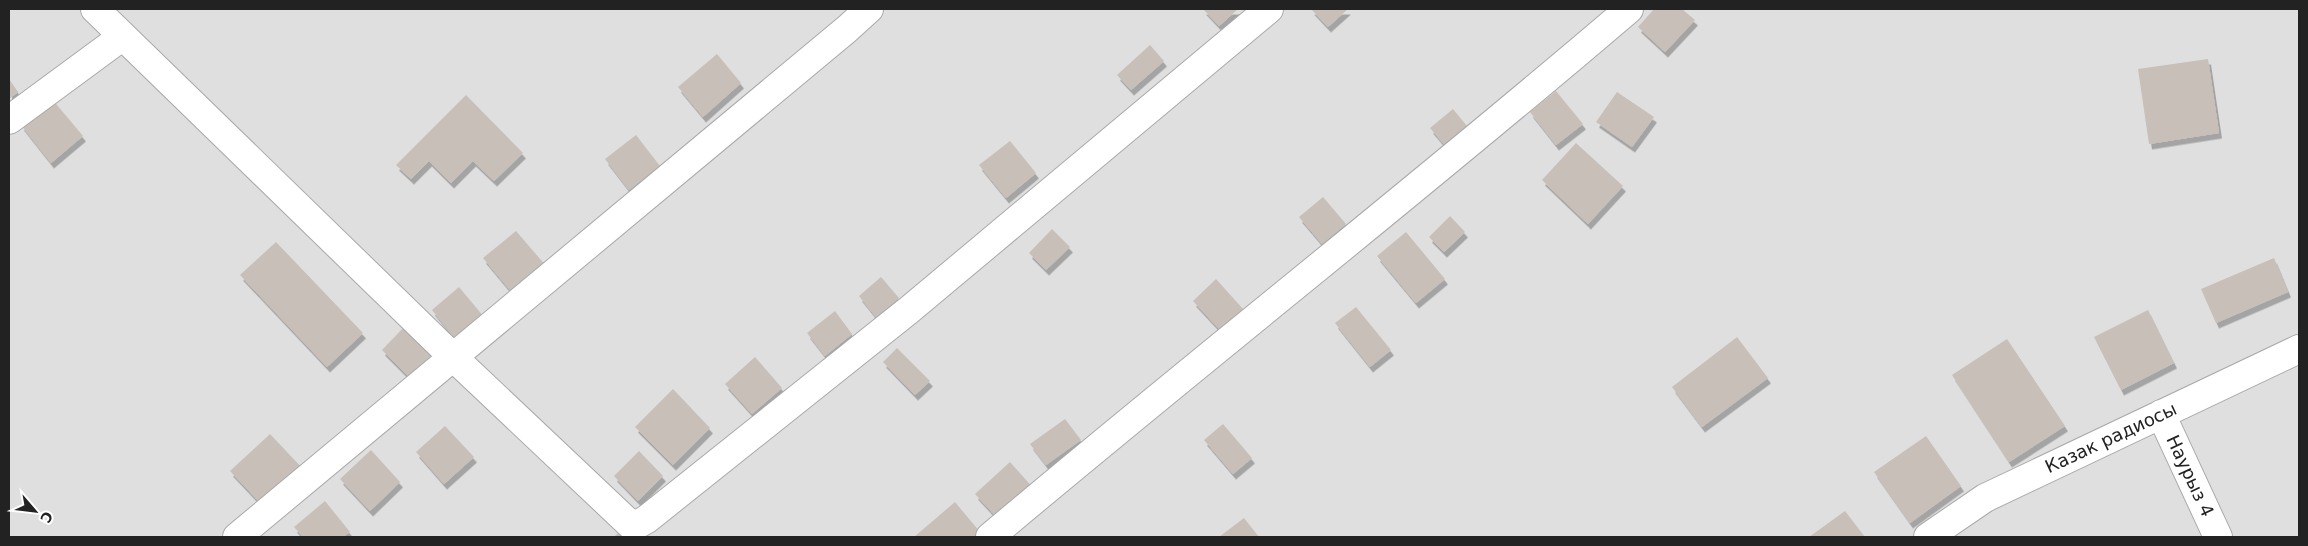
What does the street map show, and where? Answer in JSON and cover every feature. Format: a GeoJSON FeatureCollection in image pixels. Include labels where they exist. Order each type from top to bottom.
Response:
{"type":"FeatureCollection","features":[{"type":"Feature","properties":{"kind":"street"},"geometry":{"type":"LineString","coordinates":[[95,9],[453,357],[638,532],[647,519],[909,310],[1269,9]]}},
{"type":"Feature","properties":{"kind":"street"},"geometry":{"type":"LineString","coordinates":[[237,537],[840,36],[869,9]]}},
{"type":"Feature","properties":{"kind":"street"},"geometry":{"type":"LineString","coordinates":[[990,537],[1109,436],[1509,112],[1629,9]]}},
{"type":"Feature","properties":{"kind":"street"},"geometry":{"type":"LineString","coordinates":[[9,120],[123,36]]}},
{"type":"Feature","properties":{"kind":"street","name":"Казак радиосы"},"geometry":{"type":"LineString","coordinates":[[1928,537],[1985,498],[2299,350]]}},
{"type":"Feature","properties":{"kind":"street","name":"Наурыз 4"},"geometry":{"type":"LineString","coordinates":[[2161,414],[2218,537]]}},
{"type":"Feature","properties":{"kind":"shaded area"},"geometry":{"type":"Polygon","coordinates":[[[9,9],[2299,9],[2299,537],[9,537],[9,9]]]}},
{"type":"Feature","properties":{"kind":"building"},"geometry":{"type":"Polygon","coordinates":[[[1203,9],[1238,9],[1219,26],[1203,9]]]}},
{"type":"Feature","properties":{"kind":"building"},"geometry":{"type":"Polygon","coordinates":[[[1311,9],[1348,9],[1328,27],[1311,9]]]}},
{"type":"Feature","properties":{"kind":"building"},"geometry":{"type":"Polygon","coordinates":[[[1654,9],[1682,9],[1695,20],[1665,52],[1638,27],[1654,9]]]}},
{"type":"Feature","properties":{"kind":"building"},"geometry":{"type":"Polygon","coordinates":[[[1150,45],[1164,61],[1131,90],[1117,75],[1150,45]]]}},
{"type":"Feature","properties":{"kind":"building"},"geometry":{"type":"Polygon","coordinates":[[[717,54],[741,83],[703,117],[678,87],[717,54]]]}},
{"type":"Feature","properties":{"kind":"building"},"geometry":{"type":"Polygon","coordinates":[[[2208,59],[2219,133],[2149,144],[2138,69],[2208,59]]]}},
{"type":"Feature","properties":{"kind":"building"},"geometry":{"type":"Polygon","coordinates":[[[9,79],[18,92],[9,99],[9,79]]]}},
{"type":"Feature","properties":{"kind":"building"},"geometry":{"type":"Polygon","coordinates":[[[1556,91],[1583,124],[1556,145],[1530,112],[1556,91]]]}},
{"type":"Feature","properties":{"kind":"building"},"geometry":{"type":"Polygon","coordinates":[[[1617,92],[1654,117],[1632,147],[1596,122],[1617,92]]]}},
{"type":"Feature","properties":{"kind":"building"},"geometry":{"type":"Polygon","coordinates":[[[466,95],[523,153],[494,181],[473,161],[451,183],[429,161],[411,179],[396,165],[466,95]]]}},
{"type":"Feature","properties":{"kind":"building"},"geometry":{"type":"Polygon","coordinates":[[[52,99],[83,136],[51,163],[21,125],[52,99]]]}},
{"type":"Feature","properties":{"kind":"building"},"geometry":{"type":"Polygon","coordinates":[[[1453,109],[1471,131],[1449,150],[1430,128],[1453,109]]]}},
{"type":"Feature","properties":{"kind":"building"},"geometry":{"type":"Polygon","coordinates":[[[636,135],[660,166],[629,190],[605,159],[636,135]]]}},
{"type":"Feature","properties":{"kind":"building"},"geometry":{"type":"Polygon","coordinates":[[[1010,141],[1036,173],[1006,198],[979,165],[1010,141]]]}},
{"type":"Feature","properties":{"kind":"building"},"geometry":{"type":"Polygon","coordinates":[[[1576,143],[1623,186],[1588,224],[1542,180],[1576,143]]]}},
{"type":"Feature","properties":{"kind":"building"},"geometry":{"type":"Polygon","coordinates":[[[1323,197],[1346,224],[1322,244],[1299,217],[1323,197]]]}},
{"type":"Feature","properties":{"kind":"building"},"geometry":{"type":"Polygon","coordinates":[[[1450,216],[1465,232],[1444,252],[1429,237],[1450,216]]]}},
{"type":"Feature","properties":{"kind":"building"},"geometry":{"type":"Polygon","coordinates":[[[1052,229],[1070,247],[1046,270],[1029,253],[1052,229]]]}},
{"type":"Feature","properties":{"kind":"building"},"geometry":{"type":"Polygon","coordinates":[[[516,231],[547,267],[514,295],[483,258],[516,231]]]}},
{"type":"Feature","properties":{"kind":"building"},"geometry":{"type":"Polygon","coordinates":[[[1406,232],[1445,279],[1416,303],[1377,256],[1406,232]]]}},
{"type":"Feature","properties":{"kind":"building"},"geometry":{"type":"Polygon","coordinates":[[[276,242],[363,333],[327,367],[240,275],[276,242]]]}},
{"type":"Feature","properties":{"kind":"building"},"geometry":{"type":"Polygon","coordinates":[[[2274,258],[2288,292],[2216,323],[2201,289],[2274,258]]]}},
{"type":"Feature","properties":{"kind":"building"},"geometry":{"type":"Polygon","coordinates":[[[881,277],[899,298],[876,317],[859,296],[881,277]]]}},
{"type":"Feature","properties":{"kind":"building"},"geometry":{"type":"Polygon","coordinates":[[[1216,279],[1243,309],[1220,330],[1193,301],[1216,279]]]}},
{"type":"Feature","properties":{"kind":"building"},"geometry":{"type":"Polygon","coordinates":[[[459,287],[484,317],[456,340],[432,310],[459,287]]]}},
{"type":"Feature","properties":{"kind":"building"},"geometry":{"type":"Polygon","coordinates":[[[1356,307],[1391,350],[1370,367],[1335,323],[1356,307]]]}},
{"type":"Feature","properties":{"kind":"building"},"geometry":{"type":"Polygon","coordinates":[[[2148,310],[2174,363],[2121,390],[2094,337],[2148,310]]]}},
{"type":"Feature","properties":{"kind":"building"},"geometry":{"type":"Polygon","coordinates":[[[835,311],[852,334],[825,356],[807,333],[835,311]]]}},
{"type":"Feature","properties":{"kind":"building"},"geometry":{"type":"Polygon","coordinates":[[[405,326],[437,359],[414,382],[382,350],[405,326]]]}},
{"type":"Feature","properties":{"kind":"building"},"geometry":{"type":"Polygon","coordinates":[[[1737,337],[1768,378],[1702,427],[1672,387],[1737,337]]]}},
{"type":"Feature","properties":{"kind":"building"},"geometry":{"type":"Polygon","coordinates":[[[2007,339],[2065,426],[2009,462],[1952,375],[2007,339]]]}},
{"type":"Feature","properties":{"kind":"building"},"geometry":{"type":"Polygon","coordinates":[[[897,348],[930,381],[915,395],[883,362],[897,348]]]}},
{"type":"Feature","properties":{"kind":"building"},"geometry":{"type":"Polygon","coordinates":[[[755,357],[782,388],[752,414],[725,384],[755,357]]]}},
{"type":"Feature","properties":{"kind":"building"},"geometry":{"type":"Polygon","coordinates":[[[673,389],[710,428],[673,465],[635,427],[673,389]]]}},
{"type":"Feature","properties":{"kind":"building"},"geometry":{"type":"Polygon","coordinates":[[[1065,419],[1081,440],[1046,465],[1030,444],[1065,419]]]}},
{"type":"Feature","properties":{"kind":"building"},"geometry":{"type":"Polygon","coordinates":[[[1223,424],[1252,458],[1233,474],[1204,440],[1223,424]]]}},
{"type":"Feature","properties":{"kind":"building"},"geometry":{"type":"Polygon","coordinates":[[[445,426],[474,457],[444,484],[416,452],[445,426]]]}},
{"type":"Feature","properties":{"kind":"building"},"geometry":{"type":"Polygon","coordinates":[[[270,434],[304,470],[265,508],[230,471],[270,434]]]}},
{"type":"Feature","properties":{"kind":"building"},"geometry":{"type":"Polygon","coordinates":[[[1926,436],[1961,486],[1910,523],[1874,472],[1926,436]]]}},
{"type":"Feature","properties":{"kind":"building"},"geometry":{"type":"Polygon","coordinates":[[[371,450],[400,482],[370,511],[340,479],[371,450]]]}},
{"type":"Feature","properties":{"kind":"building"},"geometry":{"type":"Polygon","coordinates":[[[639,451],[663,476],[638,501],[614,476],[639,451]]]}},
{"type":"Feature","properties":{"kind":"building"},"geometry":{"type":"Polygon","coordinates":[[[1010,462],[1036,491],[1002,523],[975,494],[1010,462]]]}},
{"type":"Feature","properties":{"kind":"building"},"geometry":{"type":"Polygon","coordinates":[[[325,501],[350,532],[343,537],[303,537],[294,527],[325,501]]]}},
{"type":"Feature","properties":{"kind":"building"},"geometry":{"type":"Polygon","coordinates":[[[955,502],[980,532],[974,537],[914,537],[955,502]]]}},
{"type":"Feature","properties":{"kind":"building"},"geometry":{"type":"Polygon","coordinates":[[[1845,511],[1865,537],[1809,537],[1845,511]]]}},
{"type":"Feature","properties":{"kind":"building"},"geometry":{"type":"Polygon","coordinates":[[[1244,518],[1259,537],[1219,537],[1244,518]]]}},
{"type":"Feature","properties":{"kind":"building"},"geometry":{"type":"Polygon","coordinates":[[[619,532],[624,537],[614,537],[619,532]]]}}]}
